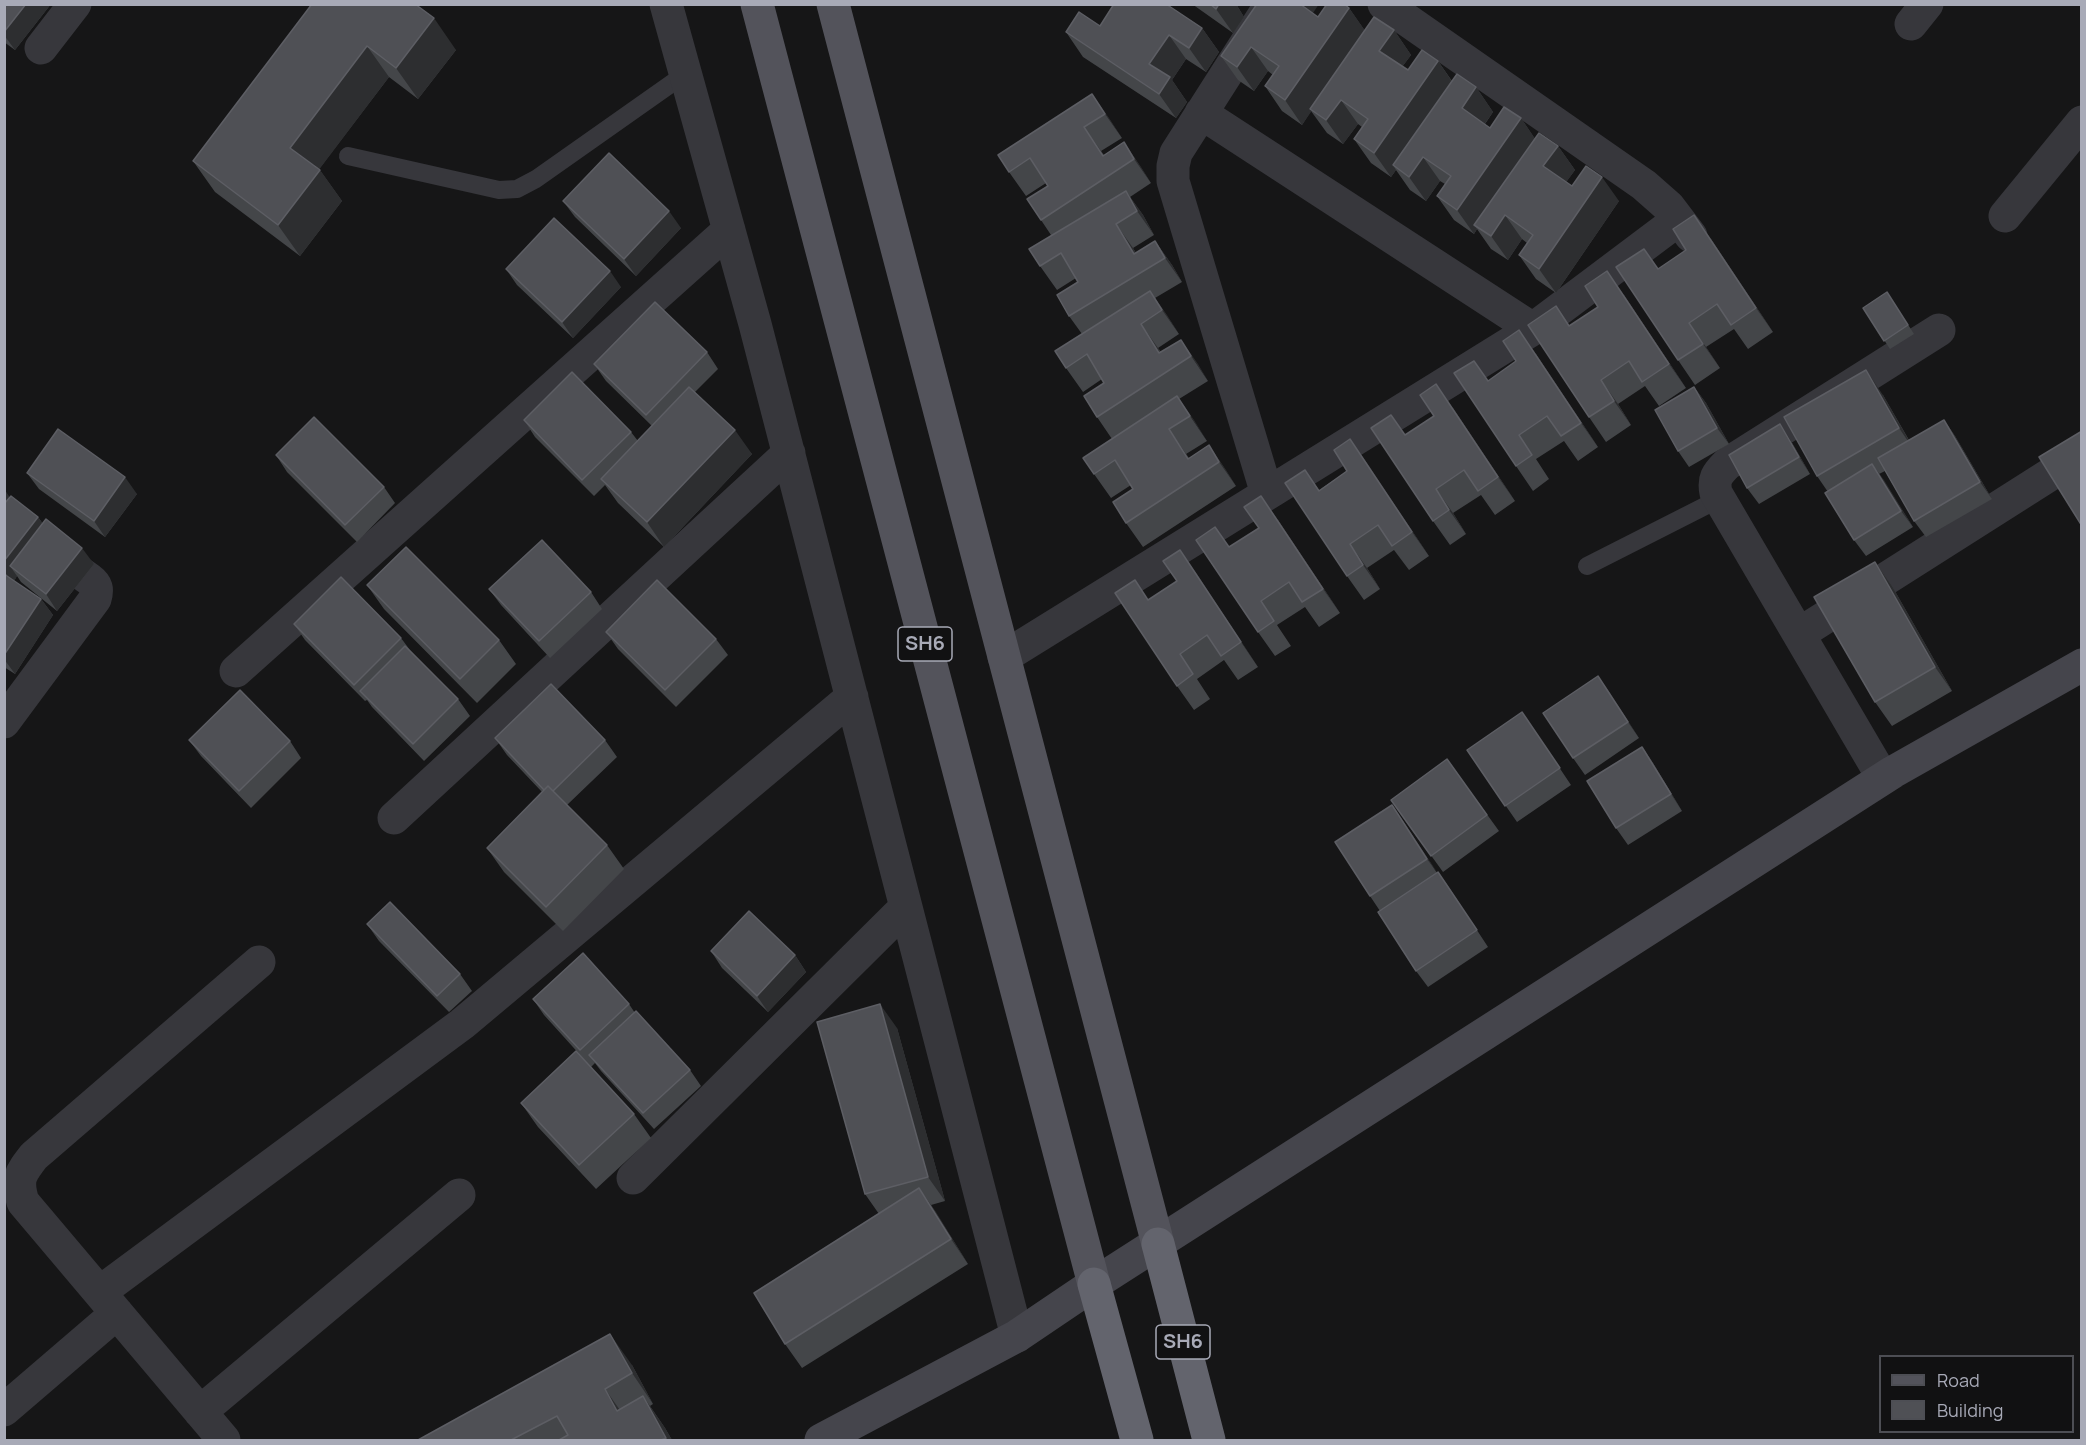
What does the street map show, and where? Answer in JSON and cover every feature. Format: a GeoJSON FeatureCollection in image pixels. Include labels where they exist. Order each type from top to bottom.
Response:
{"type":"FeatureCollection","features":[{"type":"Feature","properties":{"kind":"highway","name":"SH6"},"geometry":{"type":"LineString","coordinates":[[1158,1244],[1209,1440]]}},
{"type":"Feature","properties":{"kind":"highway","name":"SH6"},"geometry":{"type":"LineString","coordinates":[[1094,1284],[1137,1440]]}},
{"type":"Feature","properties":{"kind":"main road","name":"SH6"},"geometry":{"type":"LineString","coordinates":[[757,4],[1094,1284]]}},
{"type":"Feature","properties":{"kind":"main road","name":"SH6"},"geometry":{"type":"LineString","coordinates":[[833,4],[1158,1244]]}},
{"type":"Feature","properties":{"kind":"street"},"geometry":{"type":"LineString","coordinates":[[41,48],[75,4]]}},
{"type":"Feature","properties":{"kind":"street"},"geometry":{"type":"LineString","coordinates":[[666,4],[789,453],[1017,1336]]}},
{"type":"Feature","properties":{"kind":"street"},"geometry":{"type":"LineString","coordinates":[[1267,494],[1173,180],[1173,166],[1176,153],[1271,4]]}},
{"type":"Feature","properties":{"kind":"street"},"geometry":{"type":"LineString","coordinates":[[1384,4],[1644,185],[1669,207],[1712,264]]}},
{"type":"Feature","properties":{"kind":"street"},"geometry":{"type":"LineString","coordinates":[[1202,113],[1533,329]]}},
{"type":"Feature","properties":{"kind":"street"},"geometry":{"type":"LineString","coordinates":[[2005,216],[2076,140]]}},
{"type":"Feature","properties":{"kind":"street"},"geometry":{"type":"LineString","coordinates":[[1004,657],[1533,329],[1678,220]]}},
{"type":"Feature","properties":{"kind":"street"},"geometry":{"type":"LineString","coordinates":[[236,671],[729,230]]}},
{"type":"Feature","properties":{"kind":"street"},"geometry":{"type":"LineString","coordinates":[[1883,778],[1719,499],[1714,483],[1717,474],[1726,464],[1939,330]]}},
{"type":"Feature","properties":{"kind":"street"},"geometry":{"type":"LineString","coordinates":[[394,818],[789,453]]}},
{"type":"Feature","properties":{"kind":"street"},"geometry":{"type":"LineString","coordinates":[[1798,634],[2054,472]]}},
{"type":"Feature","properties":{"kind":"street"},"geometry":{"type":"LineString","coordinates":[[4,519],[89,579],[96,585],[97,591],[95,599],[4,722]]}},
{"type":"Feature","properties":{"kind":"street"},"geometry":{"type":"LineString","coordinates":[[821,1440],[1017,1336],[1094,1284],[1883,778],[2082,665]]}},
{"type":"Feature","properties":{"kind":"street"},"geometry":{"type":"LineString","coordinates":[[4,1410],[108,1302],[462,1024],[852,697]]}},
{"type":"Feature","properties":{"kind":"street"},"geometry":{"type":"LineString","coordinates":[[633,1178],[906,907]]}},
{"type":"Feature","properties":{"kind":"street"},"geometry":{"type":"LineString","coordinates":[[224,1440],[24,1202],[18,1184],[22,1170],[34,1156],[260,962]]}},
{"type":"Feature","properties":{"kind":"street"},"geometry":{"type":"LineString","coordinates":[[200,1412],[459,1195]]}},
{"type":"Feature","properties":{"kind":"lane"},"geometry":{"type":"LineString","coordinates":[[348,156],[499,190],[517,189],[536,179],[685,74]]}},
{"type":"Feature","properties":{"kind":"lane"},"geometry":{"type":"LineString","coordinates":[[1587,566],[1719,499]]}},
{"type":"Feature","properties":{"kind":"building"},"geometry":{"type":"Polygon","coordinates":[[[4,4],[26,4],[4,32],[4,4]]]}},
{"type":"Feature","properties":{"kind":"building"},"geometry":{"type":"Polygon","coordinates":[[[312,4],[415,4],[434,18],[396,68],[367,46],[290,148],[320,170],[278,225],[193,161],[312,4]]]}},
{"type":"Feature","properties":{"kind":"building"},"geometry":{"type":"Polygon","coordinates":[[[1114,4],[1166,4],[1202,28],[1189,48],[1169,35],[1149,64],[1170,77],[1159,94],[1066,32],[1079,12],[1100,26],[1114,4]]]}},
{"type":"Feature","properties":{"kind":"building"},"geometry":{"type":"Polygon","coordinates":[[[1257,4],[1300,4],[1318,17],[1327,4],[1344,4],[1349,8],[1285,100],[1265,86],[1279,66],[1251,47],[1237,67],[1221,56],[1257,4]]]}},
{"type":"Feature","properties":{"kind":"building"},"geometry":{"type":"Polygon","coordinates":[[[1374,17],[1394,30],[1379,51],[1408,70],[1422,50],[1438,61],[1374,153],[1354,139],[1368,119],[1341,100],[1326,120],[1310,109],[1374,17]]]}},
{"type":"Feature","properties":{"kind":"building"},"geometry":{"type":"Polygon","coordinates":[[[1457,74],[1476,87],[1462,108],[1490,128],[1504,107],[1521,118],[1457,210],[1437,196],[1451,176],[1423,157],[1409,177],[1393,165],[1457,74]]]}},
{"type":"Feature","properties":{"kind":"building"},"geometry":{"type":"Polygon","coordinates":[[[1092,94],[1105,114],[1084,127],[1103,156],[1124,142],[1134,159],[1041,220],[1027,199],[1048,186],[1030,158],[1009,172],[998,155],[1092,94]]]}},
{"type":"Feature","properties":{"kind":"building"},"geometry":{"type":"Polygon","coordinates":[[[1539,133],[1558,146],[1543,166],[1572,186],[1586,166],[1602,177],[1539,269],[1519,255],[1533,235],[1505,215],[1491,236],[1474,225],[1539,133]]]}},
{"type":"Feature","properties":{"kind":"building"},"geometry":{"type":"Polygon","coordinates":[[[609,153],[669,211],[624,259],[563,201],[609,153]]]}},
{"type":"Feature","properties":{"kind":"building"},"geometry":{"type":"Polygon","coordinates":[[[1126,191],[1137,211],[1116,224],[1134,254],[1155,241],[1165,258],[1069,316],[1057,295],[1078,282],[1061,253],[1040,266],[1029,249],[1126,191]]]}},
{"type":"Feature","properties":{"kind":"building"},"geometry":{"type":"Polygon","coordinates":[[[1694,215],[1756,308],[1731,325],[1717,304],[1689,323],[1703,344],[1678,360],[1616,267],[1644,249],[1658,269],[1686,250],[1673,229],[1694,215]]]}},
{"type":"Feature","properties":{"kind":"building"},"geometry":{"type":"Polygon","coordinates":[[[554,218],[610,271],[562,322],[506,269],[554,218]]]}},
{"type":"Feature","properties":{"kind":"building"},"geometry":{"type":"Polygon","coordinates":[[[1607,271],[1669,364],[1642,382],[1629,361],[1601,380],[1614,401],[1589,417],[1528,325],[1556,306],[1569,326],[1598,307],[1585,286],[1607,271]]]}},
{"type":"Feature","properties":{"kind":"building"},"geometry":{"type":"Polygon","coordinates":[[[1150,291],[1162,310],[1141,324],[1159,353],[1181,340],[1191,356],[1097,417],[1084,396],[1104,383],[1087,354],[1066,368],[1055,351],[1150,291]]]}},
{"type":"Feature","properties":{"kind":"building"},"geometry":{"type":"Polygon","coordinates":[[[1887,292],[1908,325],[1884,341],[1863,308],[1887,292]]]}},
{"type":"Feature","properties":{"kind":"building"},"geometry":{"type":"Polygon","coordinates":[[[655,302],[707,352],[646,415],[594,364],[655,302]]]}},
{"type":"Feature","properties":{"kind":"building"},"geometry":{"type":"Polygon","coordinates":[[[1519,330],[1581,423],[1561,436],[1547,416],[1519,435],[1532,455],[1516,466],[1454,373],[1474,361],[1488,381],[1516,361],[1503,341],[1519,330]]]}},
{"type":"Feature","properties":{"kind":"building"},"geometry":{"type":"Polygon","coordinates":[[[1866,370],[1899,428],[1817,476],[1784,417],[1866,370]]]}},
{"type":"Feature","properties":{"kind":"building"},"geometry":{"type":"Polygon","coordinates":[[[572,372],[631,432],[582,480],[524,420],[572,372]]]}},
{"type":"Feature","properties":{"kind":"building"},"geometry":{"type":"Polygon","coordinates":[[[1436,384],[1498,477],[1478,491],[1464,470],[1436,489],[1449,510],[1433,521],[1371,428],[1391,415],[1405,435],[1434,416],[1420,395],[1436,384]]]}},
{"type":"Feature","properties":{"kind":"building"},"geometry":{"type":"Polygon","coordinates":[[[689,387],[735,430],[647,522],[601,479],[689,387]]]}},
{"type":"Feature","properties":{"kind":"building"},"geometry":{"type":"Polygon","coordinates":[[[1694,387],[1717,428],[1678,451],[1655,410],[1694,387]]]}},
{"type":"Feature","properties":{"kind":"building"},"geometry":{"type":"Polygon","coordinates":[[[1177,396],[1190,416],[1169,429],[1188,459],[1209,445],[1219,462],[1126,523],[1113,502],[1133,489],[1115,460],[1094,474],[1083,458],[1177,396]]]}},
{"type":"Feature","properties":{"kind":"building"},"geometry":{"type":"Polygon","coordinates":[[[314,417],[384,487],[345,525],[276,455],[314,417]]]}},
{"type":"Feature","properties":{"kind":"building"},"geometry":{"type":"Polygon","coordinates":[[[1944,420],[1980,482],[1914,521],[1878,458],[1944,420]]]}},
{"type":"Feature","properties":{"kind":"building"},"geometry":{"type":"Polygon","coordinates":[[[1780,424],[1799,457],[1747,488],[1729,455],[1780,424]]]}},
{"type":"Feature","properties":{"kind":"building"},"geometry":{"type":"Polygon","coordinates":[[[58,429],[125,477],[94,521],[27,473],[58,429]]]}},
{"type":"Feature","properties":{"kind":"building"},"geometry":{"type":"Polygon","coordinates":[[[2082,431],[2082,526],[2039,457],[2082,431]]]}},
{"type":"Feature","properties":{"kind":"building"},"geometry":{"type":"Polygon","coordinates":[[[1350,439],[1412,532],[1392,546],[1378,525],[1350,544],[1363,565],[1347,576],[1285,483],[1305,470],[1319,491],[1347,471],[1334,450],[1350,439]]]}},
{"type":"Feature","properties":{"kind":"building"},"geometry":{"type":"Polygon","coordinates":[[[1872,464],[1901,511],[1854,540],[1825,493],[1872,464]]]}},
{"type":"Feature","properties":{"kind":"building"},"geometry":{"type":"Polygon","coordinates":[[[11,496],[38,517],[4,561],[4,504],[11,496]]]}},
{"type":"Feature","properties":{"kind":"building"},"geometry":{"type":"Polygon","coordinates":[[[1261,496],[1323,589],[1302,602],[1289,582],[1261,601],[1274,621],[1258,632],[1196,540],[1215,527],[1229,547],[1259,528],[1244,507],[1261,496]]]}},
{"type":"Feature","properties":{"kind":"building"},"geometry":{"type":"Polygon","coordinates":[[[46,519],[82,548],[46,594],[10,566],[46,519]]]}},
{"type":"Feature","properties":{"kind":"building"},"geometry":{"type":"Polygon","coordinates":[[[542,540],[591,592],[539,641],[489,589],[542,540]]]}},
{"type":"Feature","properties":{"kind":"building"},"geometry":{"type":"Polygon","coordinates":[[[406,547],[499,640],[460,679],[367,585],[406,547]]]}},
{"type":"Feature","properties":{"kind":"building"},"geometry":{"type":"Polygon","coordinates":[[[1180,550],[1241,642],[1221,656],[1207,635],[1180,654],[1193,674],[1177,686],[1115,593],[1135,580],[1148,600],[1177,581],[1163,561],[1180,550]]]}},
{"type":"Feature","properties":{"kind":"building"},"geometry":{"type":"Polygon","coordinates":[[[1875,562],[1935,667],[1875,702],[1814,597],[1875,562]]]}},
{"type":"Feature","properties":{"kind":"building"},"geometry":{"type":"Polygon","coordinates":[[[4,574],[41,599],[4,655],[4,574]]]}},
{"type":"Feature","properties":{"kind":"building"},"geometry":{"type":"Polygon","coordinates":[[[341,577],[401,638],[354,685],[294,624],[341,577]]]}},
{"type":"Feature","properties":{"kind":"building"},"geometry":{"type":"Polygon","coordinates":[[[657,580],[716,639],[665,690],[606,632],[657,580]]]}},
{"type":"Feature","properties":{"kind":"building"},"geometry":{"type":"Polygon","coordinates":[[[405,646],[458,699],[413,744],[360,691],[405,646]]]}},
{"type":"Feature","properties":{"kind":"building"},"geometry":{"type":"Polygon","coordinates":[[[1598,676],[1628,722],[1573,758],[1543,713],[1598,676]]]}},
{"type":"Feature","properties":{"kind":"building"},"geometry":{"type":"Polygon","coordinates":[[[551,684],[605,740],[553,791],[548,786],[544,790],[495,738],[551,684]]]}},
{"type":"Feature","properties":{"kind":"building"},"geometry":{"type":"Polygon","coordinates":[[[240,690],[290,741],[239,791],[189,740],[240,690]]]}},
{"type":"Feature","properties":{"kind":"building"},"geometry":{"type":"Polygon","coordinates":[[[1522,712],[1560,768],[1505,806],[1467,750],[1522,712]]]}},
{"type":"Feature","properties":{"kind":"building"},"geometry":{"type":"Polygon","coordinates":[[[1642,747],[1671,794],[1616,828],[1587,781],[1642,747]]]}},
{"type":"Feature","properties":{"kind":"building"},"geometry":{"type":"Polygon","coordinates":[[[1447,759],[1487,815],[1431,856],[1391,800],[1447,759]]]}},
{"type":"Feature","properties":{"kind":"building"},"geometry":{"type":"Polygon","coordinates":[[[548,786],[607,845],[546,907],[487,848],[548,786]]]}},
{"type":"Feature","properties":{"kind":"building"},"geometry":{"type":"Polygon","coordinates":[[[1392,805],[1427,859],[1370,896],[1335,842],[1392,805]]]}},
{"type":"Feature","properties":{"kind":"building"},"geometry":{"type":"Polygon","coordinates":[[[1438,872],[1477,930],[1416,971],[1378,912],[1438,872]]]}},
{"type":"Feature","properties":{"kind":"building"},"geometry":{"type":"Polygon","coordinates":[[[390,902],[460,974],[437,996],[367,924],[390,902]]]}},
{"type":"Feature","properties":{"kind":"building"},"geometry":{"type":"Polygon","coordinates":[[[749,911],[795,955],[757,996],[711,951],[749,911]]]}},
{"type":"Feature","properties":{"kind":"building"},"geometry":{"type":"Polygon","coordinates":[[[583,953],[629,1004],[580,1050],[533,999],[583,953]]]}},
{"type":"Feature","properties":{"kind":"building"},"geometry":{"type":"Polygon","coordinates":[[[880,1004],[928,1177],[865,1194],[817,1022],[880,1004]]]}},
{"type":"Feature","properties":{"kind":"building"},"geometry":{"type":"Polygon","coordinates":[[[636,1011],[690,1070],[643,1113],[589,1055],[636,1011]]]}},
{"type":"Feature","properties":{"kind":"building"},"geometry":{"type":"Polygon","coordinates":[[[576,1051],[634,1114],[579,1165],[521,1103],[576,1051]]]}},
{"type":"Feature","properties":{"kind":"building"},"geometry":{"type":"Polygon","coordinates":[[[919,1188],[951,1239],[785,1344],[754,1293],[919,1188]]]}},
{"type":"Feature","properties":{"kind":"building"},"geometry":{"type":"Polygon","coordinates":[[[610,1334],[632,1373],[605,1389],[617,1411],[643,1396],[666,1438],[661,1440],[559,1440],[568,1435],[557,1416],[511,1440],[418,1440],[610,1334]]]}}]}
